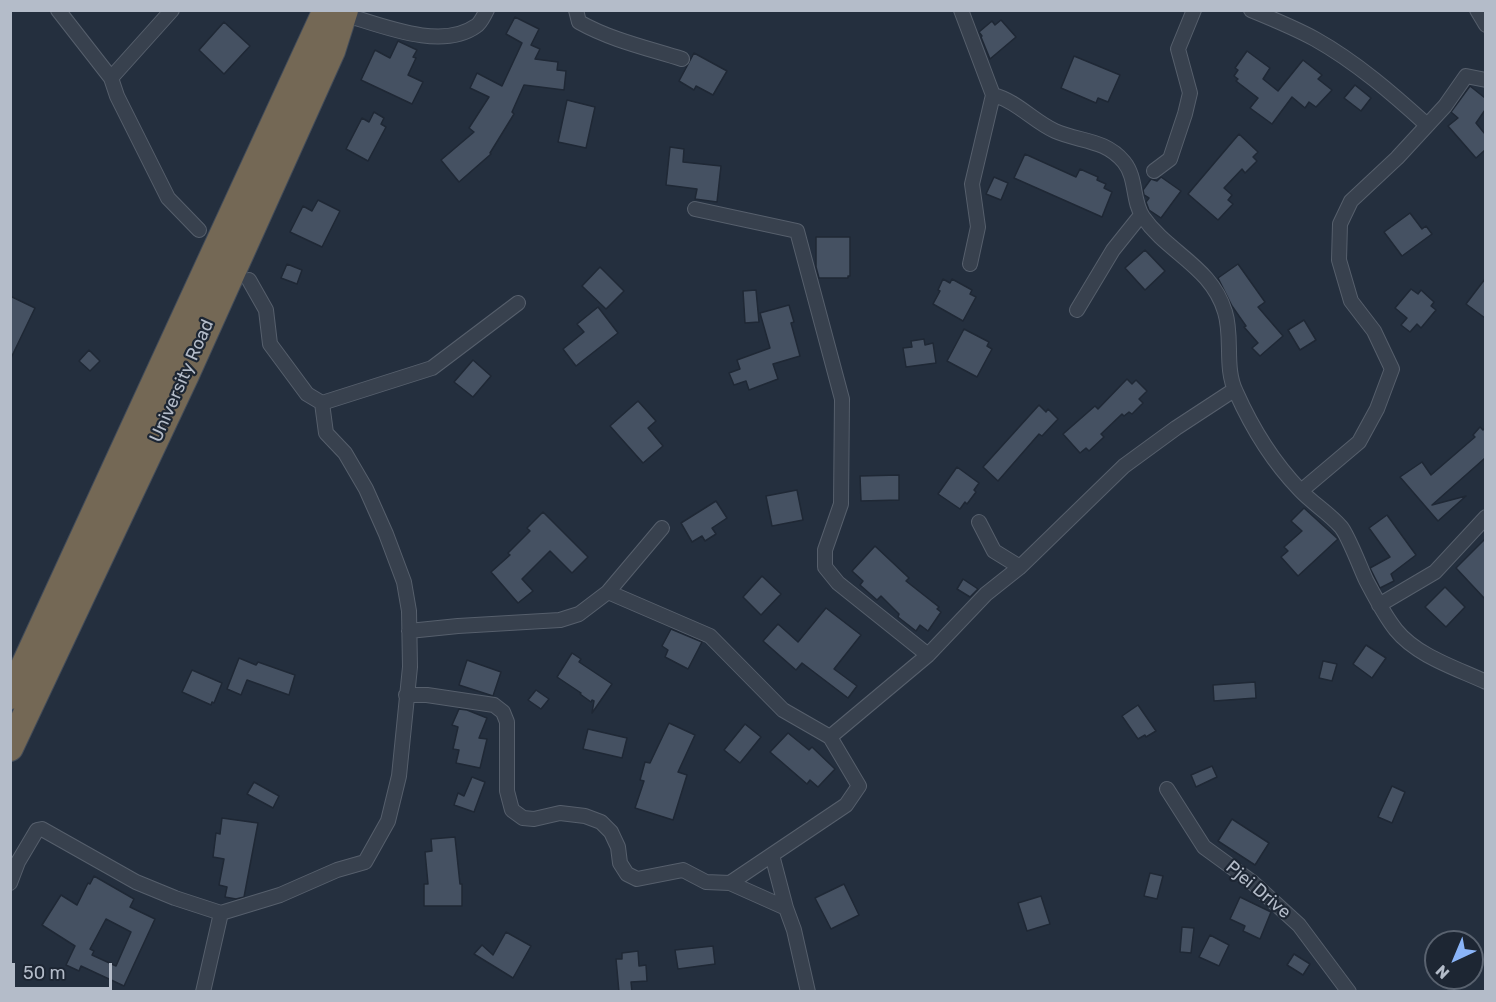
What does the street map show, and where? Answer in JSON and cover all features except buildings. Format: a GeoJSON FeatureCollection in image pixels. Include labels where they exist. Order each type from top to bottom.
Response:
{"type":"FeatureCollection","features":[{"type":"Feature","properties":{"kind":"highway","name":"University Road"},"geometry":{"type":"LineString","coordinates":[[10,696],[338,12]]}},
{"type":"Feature","properties":{"kind":"highway","name":"University Road"},"geometry":{"type":"LineString","coordinates":[[10,748],[186,375],[332,51],[338,12]]}},
{"type":"Feature","properties":{"kind":"street"},"geometry":{"type":"LineString","coordinates":[[58,10],[111,78],[117,96],[168,198],[199,230]]}},
{"type":"Feature","properties":{"kind":"street"},"geometry":{"type":"LineString","coordinates":[[111,78],[172,10]]}},
{"type":"Feature","properties":{"kind":"street"},"geometry":{"type":"LineString","coordinates":[[338,12],[427,37],[461,33],[478,25],[487,10]]}},
{"type":"Feature","properties":{"kind":"street"},"geometry":{"type":"LineString","coordinates":[[576,10],[579,22],[591,28],[620,40],[682,59]]}},
{"type":"Feature","properties":{"kind":"street"},"geometry":{"type":"LineString","coordinates":[[961,10],[993,95],[972,184],[978,227],[970,264]]}},
{"type":"Feature","properties":{"kind":"street"},"geometry":{"type":"LineString","coordinates":[[1154,171],[1170,159],[1185,114],[1190,93],[1178,49],[1194,10]]}},
{"type":"Feature","properties":{"kind":"street"},"geometry":{"type":"LineString","coordinates":[[1251,10],[1277,15],[1316,40],[1399,100],[1427,125]]}},
{"type":"Feature","properties":{"kind":"street"},"geometry":{"type":"LineString","coordinates":[[1477,10],[1485,25]]}},
{"type":"Feature","properties":{"kind":"street"},"geometry":{"type":"LineString","coordinates":[[1301,491],[1359,442],[1377,409],[1392,369],[1374,331],[1351,301],[1339,260],[1340,224],[1351,201],[1397,158],[1445,106],[1467,76],[1485,80]]}},
{"type":"Feature","properties":{"kind":"street"},"geometry":{"type":"LineString","coordinates":[[993,95],[1007,99],[1057,132],[1106,147],[1124,162],[1133,179],[1142,216],[1152,229],[1213,284],[1226,313],[1228,355],[1234,390],[1270,455],[1301,491],[1342,528],[1379,605],[1397,632],[1419,650],[1485,682]]}},
{"type":"Feature","properties":{"kind":"street"},"geometry":{"type":"LineString","coordinates":[[695,209],[797,231],[842,399],[841,504],[825,550],[825,567],[838,583],[928,655]]}},
{"type":"Feature","properties":{"kind":"street"},"geometry":{"type":"LineString","coordinates":[[1077,310],[1113,250],[1142,216]]}},
{"type":"Feature","properties":{"kind":"street"},"geometry":{"type":"LineString","coordinates":[[10,883],[18,862],[37,830],[42,830],[136,882],[221,913],[280,895],[338,870],[365,862],[388,821],[399,776],[410,667],[410,631],[404,582],[366,489],[345,453],[326,433],[322,403],[308,394],[270,344],[266,309],[249,280]]}},
{"type":"Feature","properties":{"kind":"street"},"geometry":{"type":"LineString","coordinates":[[322,403],[432,368],[518,303]]}},
{"type":"Feature","properties":{"kind":"street"},"geometry":{"type":"LineString","coordinates":[[830,737],[928,655],[986,594],[1020,567],[1124,466],[1234,390]]}},
{"type":"Feature","properties":{"kind":"street"},"geometry":{"type":"LineString","coordinates":[[1379,605],[1435,572],[1485,517]]}},
{"type":"Feature","properties":{"kind":"street"},"geometry":{"type":"LineString","coordinates":[[979,522],[994,551],[1020,567]]}},
{"type":"Feature","properties":{"kind":"street"},"geometry":{"type":"LineString","coordinates":[[410,631],[560,620],[579,614],[608,592],[662,528]]}},
{"type":"Feature","properties":{"kind":"street"},"geometry":{"type":"LineString","coordinates":[[608,592],[710,636],[783,710],[830,737],[859,786],[846,805],[730,884]]}},
{"type":"Feature","properties":{"kind":"street"},"geometry":{"type":"LineString","coordinates":[[406,695],[427,695],[494,705],[503,712],[507,722],[507,791],[512,810],[523,818],[534,819],[560,813],[585,816],[601,822],[611,832],[618,847],[620,862],[627,874],[637,879],[683,870],[706,882],[730,884],[786,908]]}},
{"type":"Feature","properties":{"kind":"street","name":"Pjei Drive"},"geometry":{"type":"LineString","coordinates":[[1167,789],[1204,847],[1252,882],[1299,926],[1349,992]]}},
{"type":"Feature","properties":{"kind":"street"},"geometry":{"type":"LineString","coordinates":[[772,855],[786,908],[795,930],[808,992]]}},
{"type":"Feature","properties":{"kind":"street"},"geometry":{"type":"LineString","coordinates":[[202,992],[221,913]]}}]}
